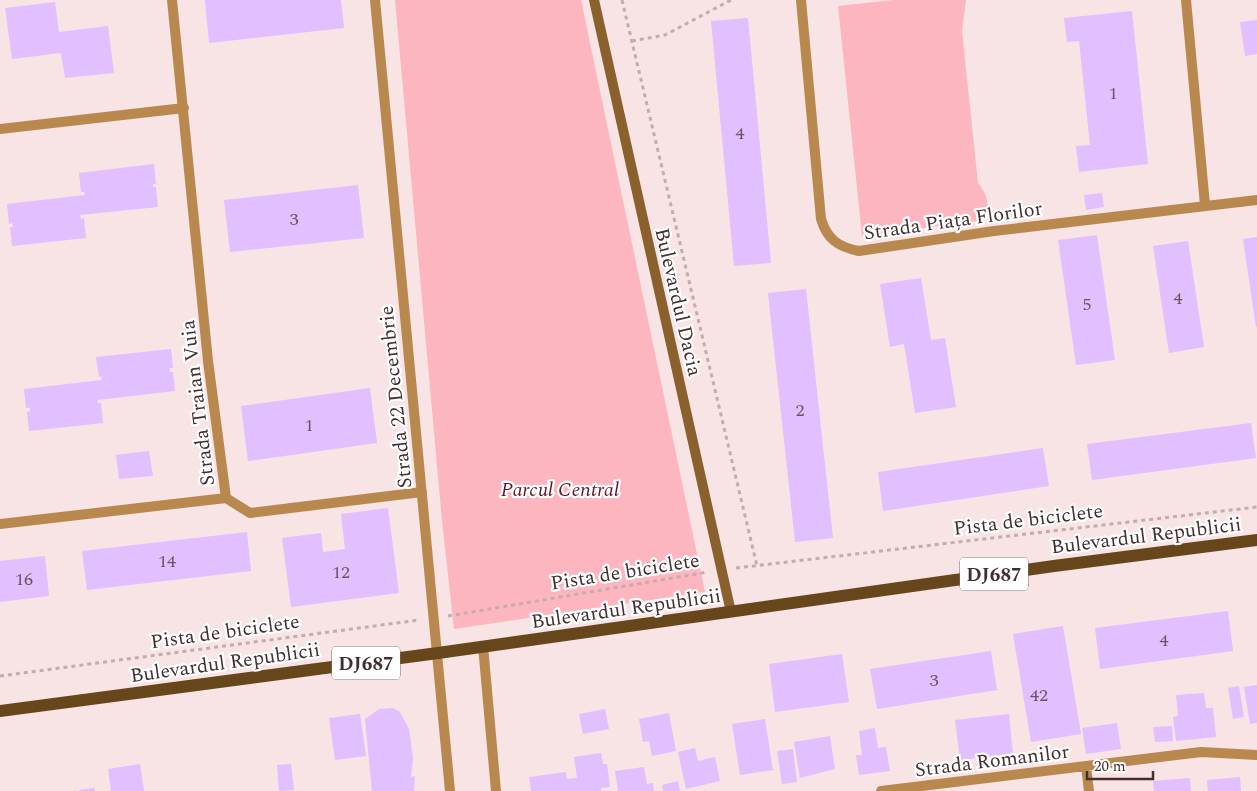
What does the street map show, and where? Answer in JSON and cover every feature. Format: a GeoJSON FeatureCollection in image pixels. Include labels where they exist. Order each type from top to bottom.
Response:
{"type":"FeatureCollection","features":[{"type":"Feature","properties":{"kind":"main road","name":"Bulevardul Dacia"},"geometry":{"type":"LineString","coordinates":[[594,0],[659,298],[731,612]]}},
{"type":"Feature","properties":{"kind":"main road","name":"Bulevardul Republicii"},"geometry":{"type":"LineString","coordinates":[[0,710],[438,653],[1044,567],[1257,540]]}},
{"type":"Feature","properties":{"kind":"street","name":"Strada Traian Vuia"},"geometry":{"type":"LineString","coordinates":[[0,524],[226,498],[208,361],[172,0]]}},
{"type":"Feature","properties":{"kind":"street","name":"Strada 22 Decembrie"},"geometry":{"type":"LineString","coordinates":[[375,0],[450,791]]}},
{"type":"Feature","properties":{"kind":"street","name":"Strada Piața Florilor"},"geometry":{"type":"LineString","coordinates":[[801,0],[821,219],[824,231],[834,243],[858,251],[1257,200]]}},
{"type":"Feature","properties":{"kind":"street"},"geometry":{"type":"LineString","coordinates":[[1186,0],[1205,206]]}},
{"type":"Feature","properties":{"kind":"street"},"geometry":{"type":"LineString","coordinates":[[0,129],[184,108]]}},
{"type":"Feature","properties":{"kind":"street"},"geometry":{"type":"LineString","coordinates":[[226,498],[250,513],[422,492]]}},
{"type":"Feature","properties":{"kind":"street"},"geometry":{"type":"LineString","coordinates":[[484,646],[496,791]]}},
{"type":"Feature","properties":{"kind":"street","name":"Strada Romanilor"},"geometry":{"type":"LineString","coordinates":[[881,791],[1201,752],[1257,755]]}},
{"type":"Feature","properties":{"kind":"street"},"geometry":{"type":"LineString","coordinates":[[1086,766],[1089,791]]}},
{"type":"Feature","properties":{"kind":"path"},"geometry":{"type":"LineString","coordinates":[[622,0],[757,566]]}},
{"type":"Feature","properties":{"kind":"path"},"geometry":{"type":"LineString","coordinates":[[632,40],[665,35],[731,0]]}},
{"type":"Feature","properties":{"kind":"path","name":"Pista de biciclete"},"geometry":{"type":"LineString","coordinates":[[0,676],[435,618],[722,570],[1257,507]]}},
{"type":"Feature","properties":{"kind":"green space","name":"Parcul Central"},"geometry":{"type":"Polygon","coordinates":[[[395,0],[581,0],[705,592],[454,629],[442,521],[395,0]]]}},
{"type":"Feature","properties":{"kind":"green space"},"geometry":{"type":"Polygon","coordinates":[[[893,0],[966,0],[962,31],[978,183],[984,191],[988,205],[986,220],[862,236],[838,6],[893,0]]]}},
{"type":"Feature","properties":{"kind":"building"},"geometry":{"type":"Polygon","coordinates":[[[205,0],[341,0],[344,28],[209,43],[205,0]]]}},
{"type":"Feature","properties":{"kind":"building"},"geometry":{"type":"Polygon","coordinates":[[[55,2],[59,32],[108,26],[114,73],[65,78],[61,53],[12,59],[5,8],[55,2]]]}},
{"type":"Feature","properties":{"kind":"building"},"geometry":{"type":"Polygon","coordinates":[[[1132,11],[1148,164],[1079,172],[1076,146],[1090,145],[1079,41],[1067,42],[1064,18],[1132,11]]]}},
{"type":"Feature","properties":{"kind":"building"},"geometry":{"type":"Polygon","coordinates":[[[748,18],[771,263],[734,266],[711,21],[748,18]]]}},
{"type":"Feature","properties":{"kind":"building"},"geometry":{"type":"Polygon","coordinates":[[[1257,20],[1257,54],[1245,56],[1240,22],[1257,20]]]}},
{"type":"Feature","properties":{"kind":"building"},"geometry":{"type":"Polygon","coordinates":[[[154,164],[156,184],[153,184],[153,187],[156,187],[158,207],[80,215],[81,219],[84,218],[86,238],[12,246],[10,227],[13,227],[12,223],[9,224],[7,204],[85,195],[84,192],[81,192],[79,173],[154,164]]]}},
{"type":"Feature","properties":{"kind":"building"},"geometry":{"type":"Polygon","coordinates":[[[358,185],[364,238],[230,252],[224,200],[358,185]]]}},
{"type":"Feature","properties":{"kind":"building"},"geometry":{"type":"Polygon","coordinates":[[[1102,193],[1104,207],[1086,210],[1084,195],[1102,193]]]}},
{"type":"Feature","properties":{"kind":"building"},"geometry":{"type":"Polygon","coordinates":[[[1097,235],[1115,360],[1076,365],[1058,240],[1097,235]]]}},
{"type":"Feature","properties":{"kind":"building"},"geometry":{"type":"Polygon","coordinates":[[[1257,237],[1257,327],[1256,327],[1243,239],[1257,237]]]}},
{"type":"Feature","properties":{"kind":"building"},"geometry":{"type":"Polygon","coordinates":[[[1188,241],[1204,347],[1169,353],[1153,246],[1188,241]]]}},
{"type":"Feature","properties":{"kind":"building"},"geometry":{"type":"Polygon","coordinates":[[[921,278],[931,340],[945,338],[956,407],[915,413],[904,344],[890,347],[880,284],[921,278]]]}},
{"type":"Feature","properties":{"kind":"building"},"geometry":{"type":"Polygon","coordinates":[[[806,289],[833,538],[795,542],[768,293],[806,289]]]}},
{"type":"Feature","properties":{"kind":"building"},"geometry":{"type":"Polygon","coordinates":[[[171,349],[173,368],[170,368],[170,372],[173,372],[175,391],[98,400],[98,403],[101,403],[103,423],[29,431],[27,412],[30,411],[30,408],[26,408],[24,389],[102,380],[99,377],[96,357],[171,349]]]}},
{"type":"Feature","properties":{"kind":"building"},"geometry":{"type":"Polygon","coordinates":[[[370,388],[377,443],[248,461],[241,406],[370,388]]]}},
{"type":"Feature","properties":{"kind":"building"},"geometry":{"type":"Polygon","coordinates":[[[1251,423],[1256,458],[1092,480],[1087,444],[1251,423]]]}},
{"type":"Feature","properties":{"kind":"building"},"geometry":{"type":"Polygon","coordinates":[[[1043,448],[1049,486],[883,511],[878,472],[1043,448]]]}},
{"type":"Feature","properties":{"kind":"building"},"geometry":{"type":"Polygon","coordinates":[[[149,451],[153,476],[119,479],[116,455],[149,451]]]}},
{"type":"Feature","properties":{"kind":"building"},"geometry":{"type":"Polygon","coordinates":[[[388,508],[399,593],[291,607],[282,538],[321,533],[323,552],[345,549],[341,514],[388,508]]]}},
{"type":"Feature","properties":{"kind":"building"},"geometry":{"type":"Polygon","coordinates":[[[247,532],[251,571],[87,590],[82,551],[247,532]]]}},
{"type":"Feature","properties":{"kind":"building"},"geometry":{"type":"Polygon","coordinates":[[[45,556],[49,596],[0,602],[0,561],[45,556]]]}},
{"type":"Feature","properties":{"kind":"building"},"geometry":{"type":"Polygon","coordinates":[[[1228,611],[1233,651],[1100,669],[1095,628],[1228,611]]]}},
{"type":"Feature","properties":{"kind":"building"},"geometry":{"type":"Polygon","coordinates":[[[1063,626],[1081,734],[1031,742],[1013,634],[1063,626]]]}},
{"type":"Feature","properties":{"kind":"building"},"geometry":{"type":"Polygon","coordinates":[[[991,651],[997,690],[877,709],[870,669],[991,651]]]}},
{"type":"Feature","properties":{"kind":"building"},"geometry":{"type":"Polygon","coordinates":[[[842,654],[849,702],[775,712],[769,664],[842,654]]]}},
{"type":"Feature","properties":{"kind":"building"},"geometry":{"type":"Polygon","coordinates":[[[1257,685],[1257,723],[1250,724],[1244,687],[1257,685]]]}},
{"type":"Feature","properties":{"kind":"building"},"geometry":{"type":"Polygon","coordinates":[[[1239,686],[1244,717],[1233,719],[1228,688],[1239,686]]]}},
{"type":"Feature","properties":{"kind":"building"},"geometry":{"type":"Polygon","coordinates":[[[1204,693],[1206,708],[1213,708],[1216,737],[1176,741],[1173,717],[1178,716],[1176,695],[1204,693]]]}},
{"type":"Feature","properties":{"kind":"building"},"geometry":{"type":"Polygon","coordinates":[[[393,708],[400,712],[409,729],[413,758],[411,777],[415,776],[414,791],[372,791],[365,719],[379,709],[393,708]]]}},
{"type":"Feature","properties":{"kind":"building"},"geometry":{"type":"Polygon","coordinates":[[[605,709],[609,729],[583,734],[579,714],[605,709]]]}},
{"type":"Feature","properties":{"kind":"building"},"geometry":{"type":"Polygon","coordinates":[[[669,713],[676,751],[652,756],[649,741],[643,742],[639,719],[669,713]]]}},
{"type":"Feature","properties":{"kind":"building"},"geometry":{"type":"Polygon","coordinates":[[[360,714],[366,756],[335,760],[329,718],[360,714]]]}},
{"type":"Feature","properties":{"kind":"building"},"geometry":{"type":"Polygon","coordinates":[[[1009,714],[1013,754],[960,760],[955,720],[1009,714]]]}},
{"type":"Feature","properties":{"kind":"building"},"geometry":{"type":"Polygon","coordinates":[[[765,719],[773,770],[740,775],[732,724],[765,719]]]}},
{"type":"Feature","properties":{"kind":"building"},"geometry":{"type":"Polygon","coordinates":[[[1117,723],[1121,749],[1086,754],[1082,728],[1117,723]]]}},
{"type":"Feature","properties":{"kind":"building"},"geometry":{"type":"Polygon","coordinates":[[[1172,726],[1173,741],[1155,742],[1153,727],[1172,726]]]}},
{"type":"Feature","properties":{"kind":"building"},"geometry":{"type":"Polygon","coordinates":[[[875,728],[878,748],[886,747],[890,771],[859,775],[856,755],[862,755],[859,731],[875,728]]]}},
{"type":"Feature","properties":{"kind":"building"},"geometry":{"type":"Polygon","coordinates":[[[830,736],[835,769],[800,778],[794,742],[830,736]]]}},
{"type":"Feature","properties":{"kind":"building"},"geometry":{"type":"Polygon","coordinates":[[[695,748],[698,761],[715,757],[720,781],[686,789],[678,752],[695,748]]]}},
{"type":"Feature","properties":{"kind":"building"},"geometry":{"type":"Polygon","coordinates":[[[793,749],[797,782],[782,784],[777,751],[793,749]]]}},
{"type":"Feature","properties":{"kind":"building"},"geometry":{"type":"Polygon","coordinates":[[[601,753],[603,764],[607,764],[610,787],[601,788],[601,791],[531,791],[529,777],[566,772],[567,779],[577,778],[574,757],[601,753]]]}},
{"type":"Feature","properties":{"kind":"building"},"geometry":{"type":"Polygon","coordinates":[[[140,764],[144,791],[111,791],[108,769],[140,764]]]}},
{"type":"Feature","properties":{"kind":"building"},"geometry":{"type":"Polygon","coordinates":[[[291,764],[294,790],[279,791],[277,765],[291,764]]]}},
{"type":"Feature","properties":{"kind":"building"},"geometry":{"type":"Polygon","coordinates":[[[644,767],[647,784],[653,783],[654,791],[618,791],[615,771],[644,767]]]}},
{"type":"Feature","properties":{"kind":"building"},"geometry":{"type":"Polygon","coordinates":[[[1240,777],[1241,791],[1208,791],[1207,780],[1240,777]]]}},
{"type":"Feature","properties":{"kind":"building"},"geometry":{"type":"Polygon","coordinates":[[[1190,778],[1191,791],[1154,791],[1153,781],[1190,778]]]}},
{"type":"Feature","properties":{"kind":"building"},"geometry":{"type":"Polygon","coordinates":[[[678,781],[680,791],[663,791],[662,785],[678,781]]]}},
{"type":"Feature","properties":{"kind":"building"},"geometry":{"type":"Polygon","coordinates":[[[94,788],[95,791],[79,791],[79,790],[94,788]]]}}]}
